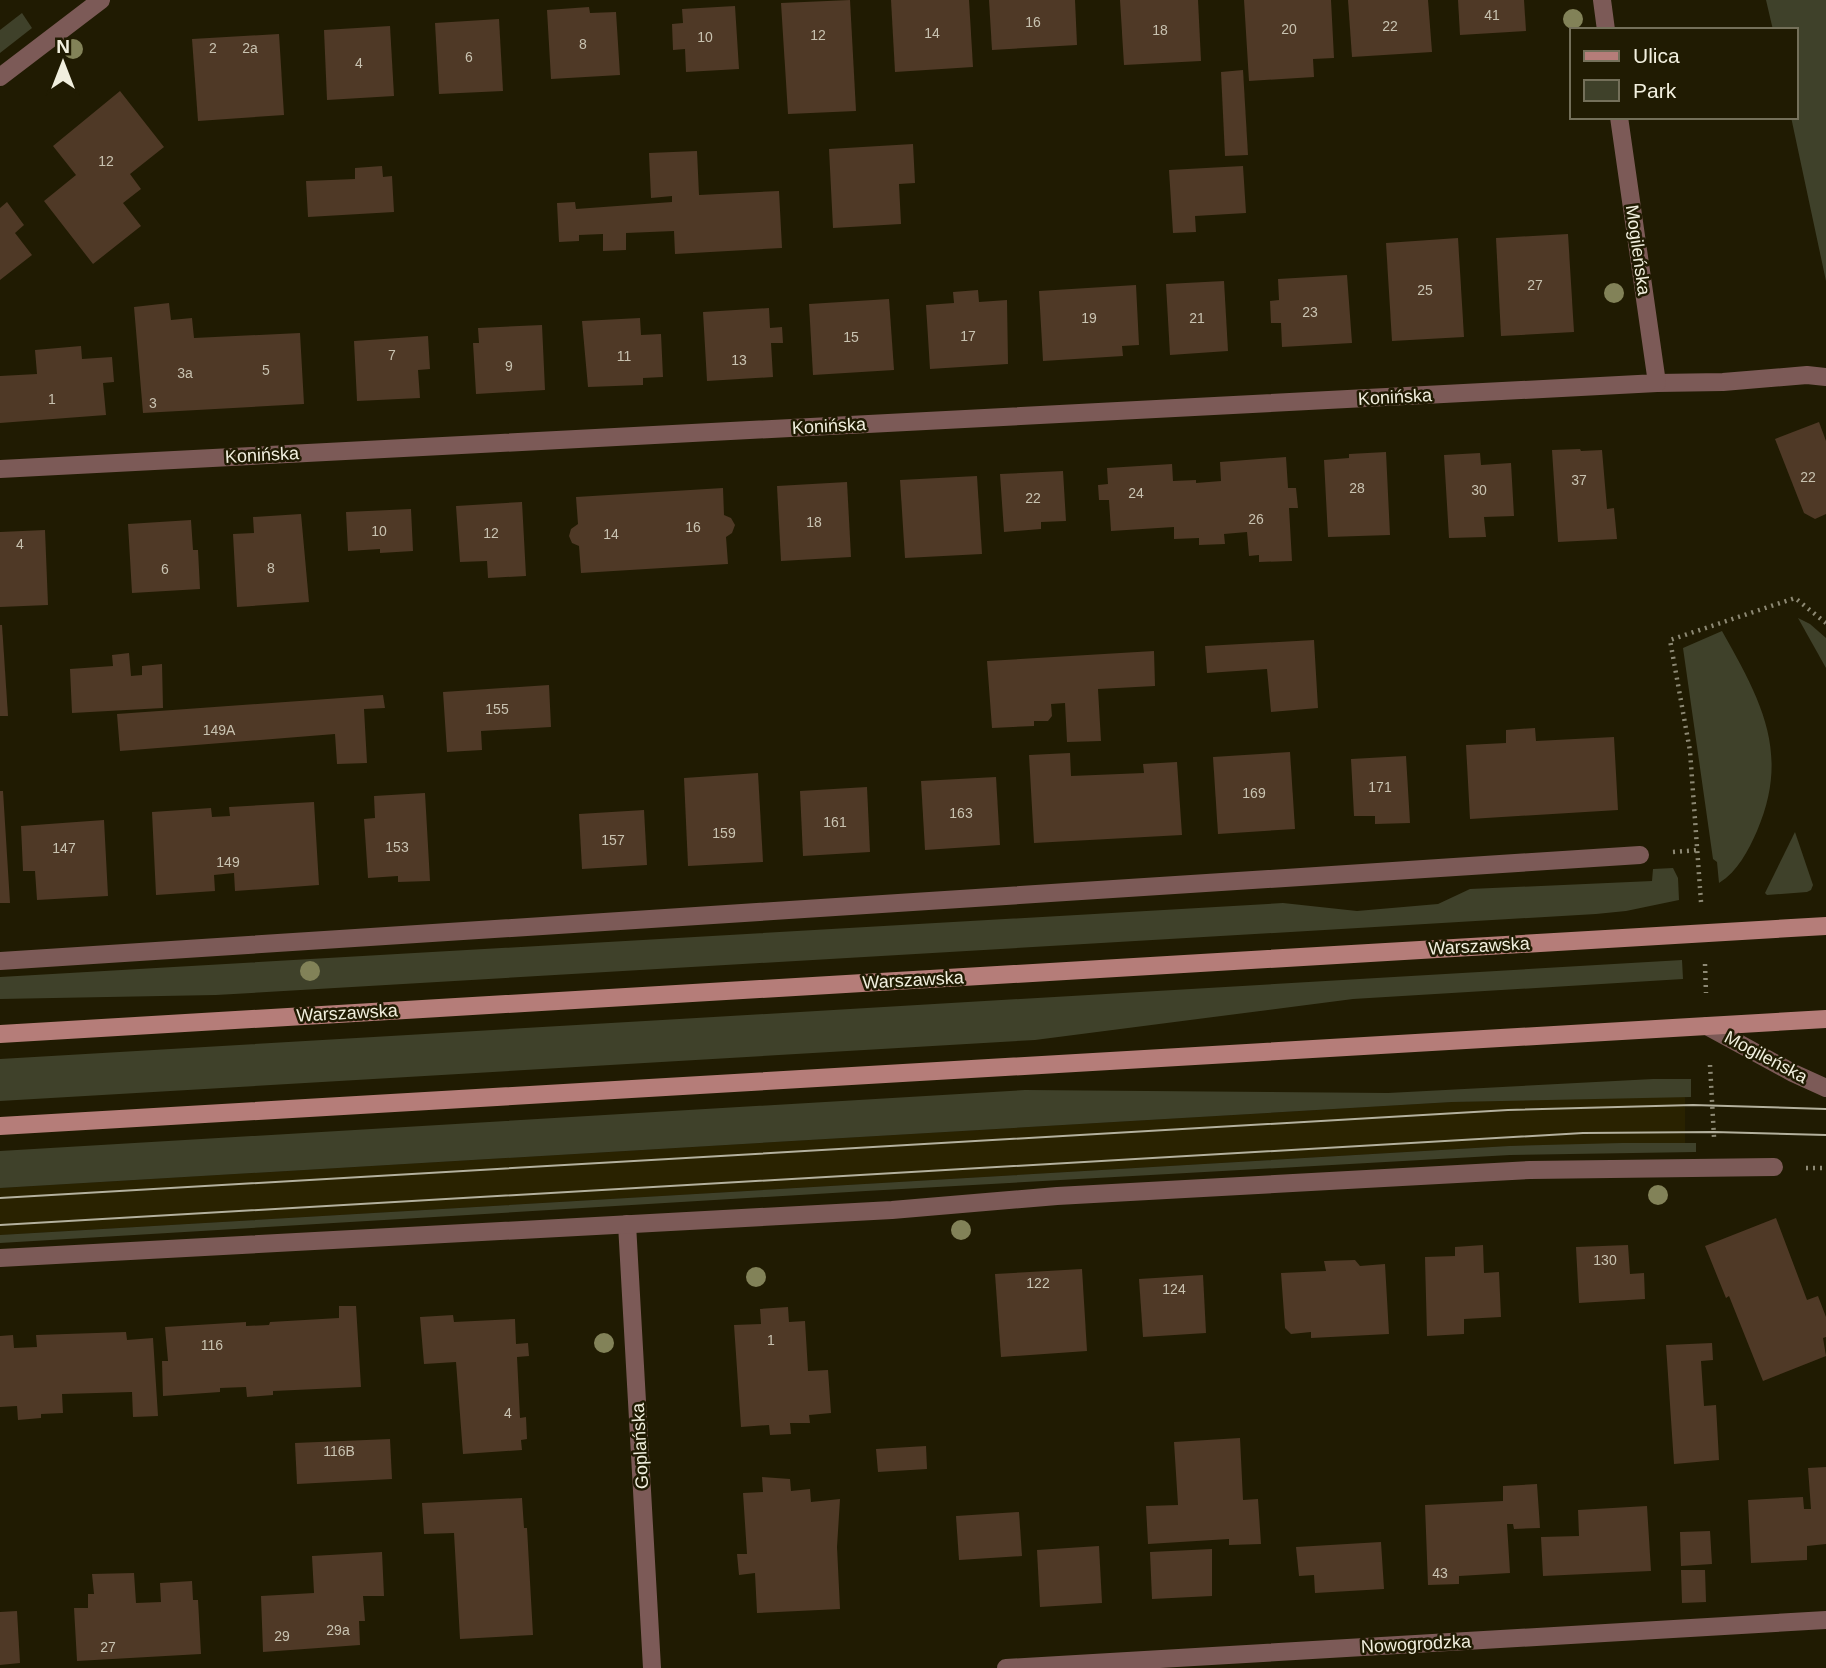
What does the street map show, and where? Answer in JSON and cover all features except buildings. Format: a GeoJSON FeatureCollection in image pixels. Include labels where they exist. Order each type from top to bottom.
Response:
{"type":"FeatureCollection","features":[{"type":"Feature","properties":{"kind":"main road","name":"Warszawska"},"geometry":{"type":"LineString","coordinates":[[0,1034],[1826,926]]}},
{"type":"Feature","properties":{"kind":"main road"},"geometry":{"type":"LineString","coordinates":[[0,1126],[1826,1019]]}},
{"type":"Feature","properties":{"kind":"street"},"geometry":{"type":"LineString","coordinates":[[0,77],[101,0]]}},
{"type":"Feature","properties":{"kind":"street"},"geometry":{"type":"LineString","coordinates":[[1602,0],[1606,28]]}},
{"type":"Feature","properties":{"kind":"street","name":"Mogileńska"},"geometry":{"type":"LineString","coordinates":[[1619,119],[1657,383]]}},
{"type":"Feature","properties":{"kind":"street","name":"Konińska"},"geometry":{"type":"LineString","coordinates":[[0,469],[1657,383],[1723,382],[1807,375],[1826,377]]}},
{"type":"Feature","properties":{"kind":"street"},"geometry":{"type":"LineString","coordinates":[[0,961],[1640,855]]}},
{"type":"Feature","properties":{"kind":"street","name":"Mogileńska"},"geometry":{"type":"LineString","coordinates":[[1707,1026],[1826,1088]]}},
{"type":"Feature","properties":{"kind":"street"},"geometry":{"type":"LineString","coordinates":[[0,1258],[892,1210],[1071,1195],[1516,1171],[1774,1167]]}},
{"type":"Feature","properties":{"kind":"street","name":"Goplańska"},"geometry":{"type":"LineString","coordinates":[[627,1224],[652,1668]]}},
{"type":"Feature","properties":{"kind":"street","name":"Nowogrodzka"},"geometry":{"type":"LineString","coordinates":[[1006,1668],[1826,1620]]}},
{"type":"Feature","properties":{"kind":"path"},"geometry":{"type":"LineString","coordinates":[[1716,1167],[1704,933],[1689,751],[1670,639],[1795,598],[1826,623]]}},
{"type":"Feature","properties":{"kind":"shaded area"},"geometry":{"type":"Polygon","coordinates":[[[1582,1097],[1685,1097],[1685,1143],[1509,1146],[0,1235],[0,1188],[1452,1102],[1582,1097]]]}},
{"type":"Feature","properties":{"kind":"green space"},"geometry":{"type":"Polygon","coordinates":[[[1766,0],[1826,0],[1826,281],[1791,119],[1798,119],[1798,28],[1773,28],[1766,0]]]}},
{"type":"Feature","properties":{"kind":"green space"},"geometry":{"type":"Polygon","coordinates":[[[22,13],[32,28],[0,53],[0,30],[22,13]]]}},
{"type":"Feature","properties":{"kind":"green space"},"geometry":{"type":"Polygon","coordinates":[[[1798,618],[1826,638],[1826,668],[1798,618]]]}},
{"type":"Feature","properties":{"kind":"green space"},"geometry":{"type":"Polygon","coordinates":[[[1722,631],[1759,703],[1771,751],[1771,776],[1767,803],[1754,838],[1737,867],[1719,883],[1717,862],[1713,859],[1683,648],[1722,631]]]}},
{"type":"Feature","properties":{"kind":"green space"},"geometry":{"type":"Polygon","coordinates":[[[1795,832],[1813,885],[1811,890],[1767,895],[1765,893],[1795,832]]]}},
{"type":"Feature","properties":{"kind":"green space"},"geometry":{"type":"Polygon","coordinates":[[[1673,868],[1678,878],[1679,900],[1596,914],[216,995],[0,999],[0,977],[1283,903],[1357,911],[1438,904],[1470,889],[1652,881],[1653,869],[1673,868]]]}},
{"type":"Feature","properties":{"kind":"green space"},"geometry":{"type":"Polygon","coordinates":[[[1682,960],[1683,979],[1353,999],[1035,1040],[0,1101],[0,1059],[1682,960]]]}},
{"type":"Feature","properties":{"kind":"green space"},"geometry":{"type":"Polygon","coordinates":[[[1691,1079],[1691,1097],[1452,1102],[0,1188],[0,1151],[1025,1090],[1388,1093],[1691,1079]]]}},
{"type":"Feature","properties":{"kind":"green space"},"geometry":{"type":"Polygon","coordinates":[[[1696,1143],[1696,1152],[1510,1155],[0,1243],[0,1235],[1509,1146],[1696,1143]]]}},
{"type":"Feature","properties":{"kind":"tram line"},"geometry":{"type":"LineString","coordinates":[[0,1198],[1508,1110],[1693,1105],[1826,1109]]}},
{"type":"Feature","properties":{"kind":"tram line"},"geometry":{"type":"LineString","coordinates":[[0,1225],[1583,1133],[1826,1135]]}}]}
